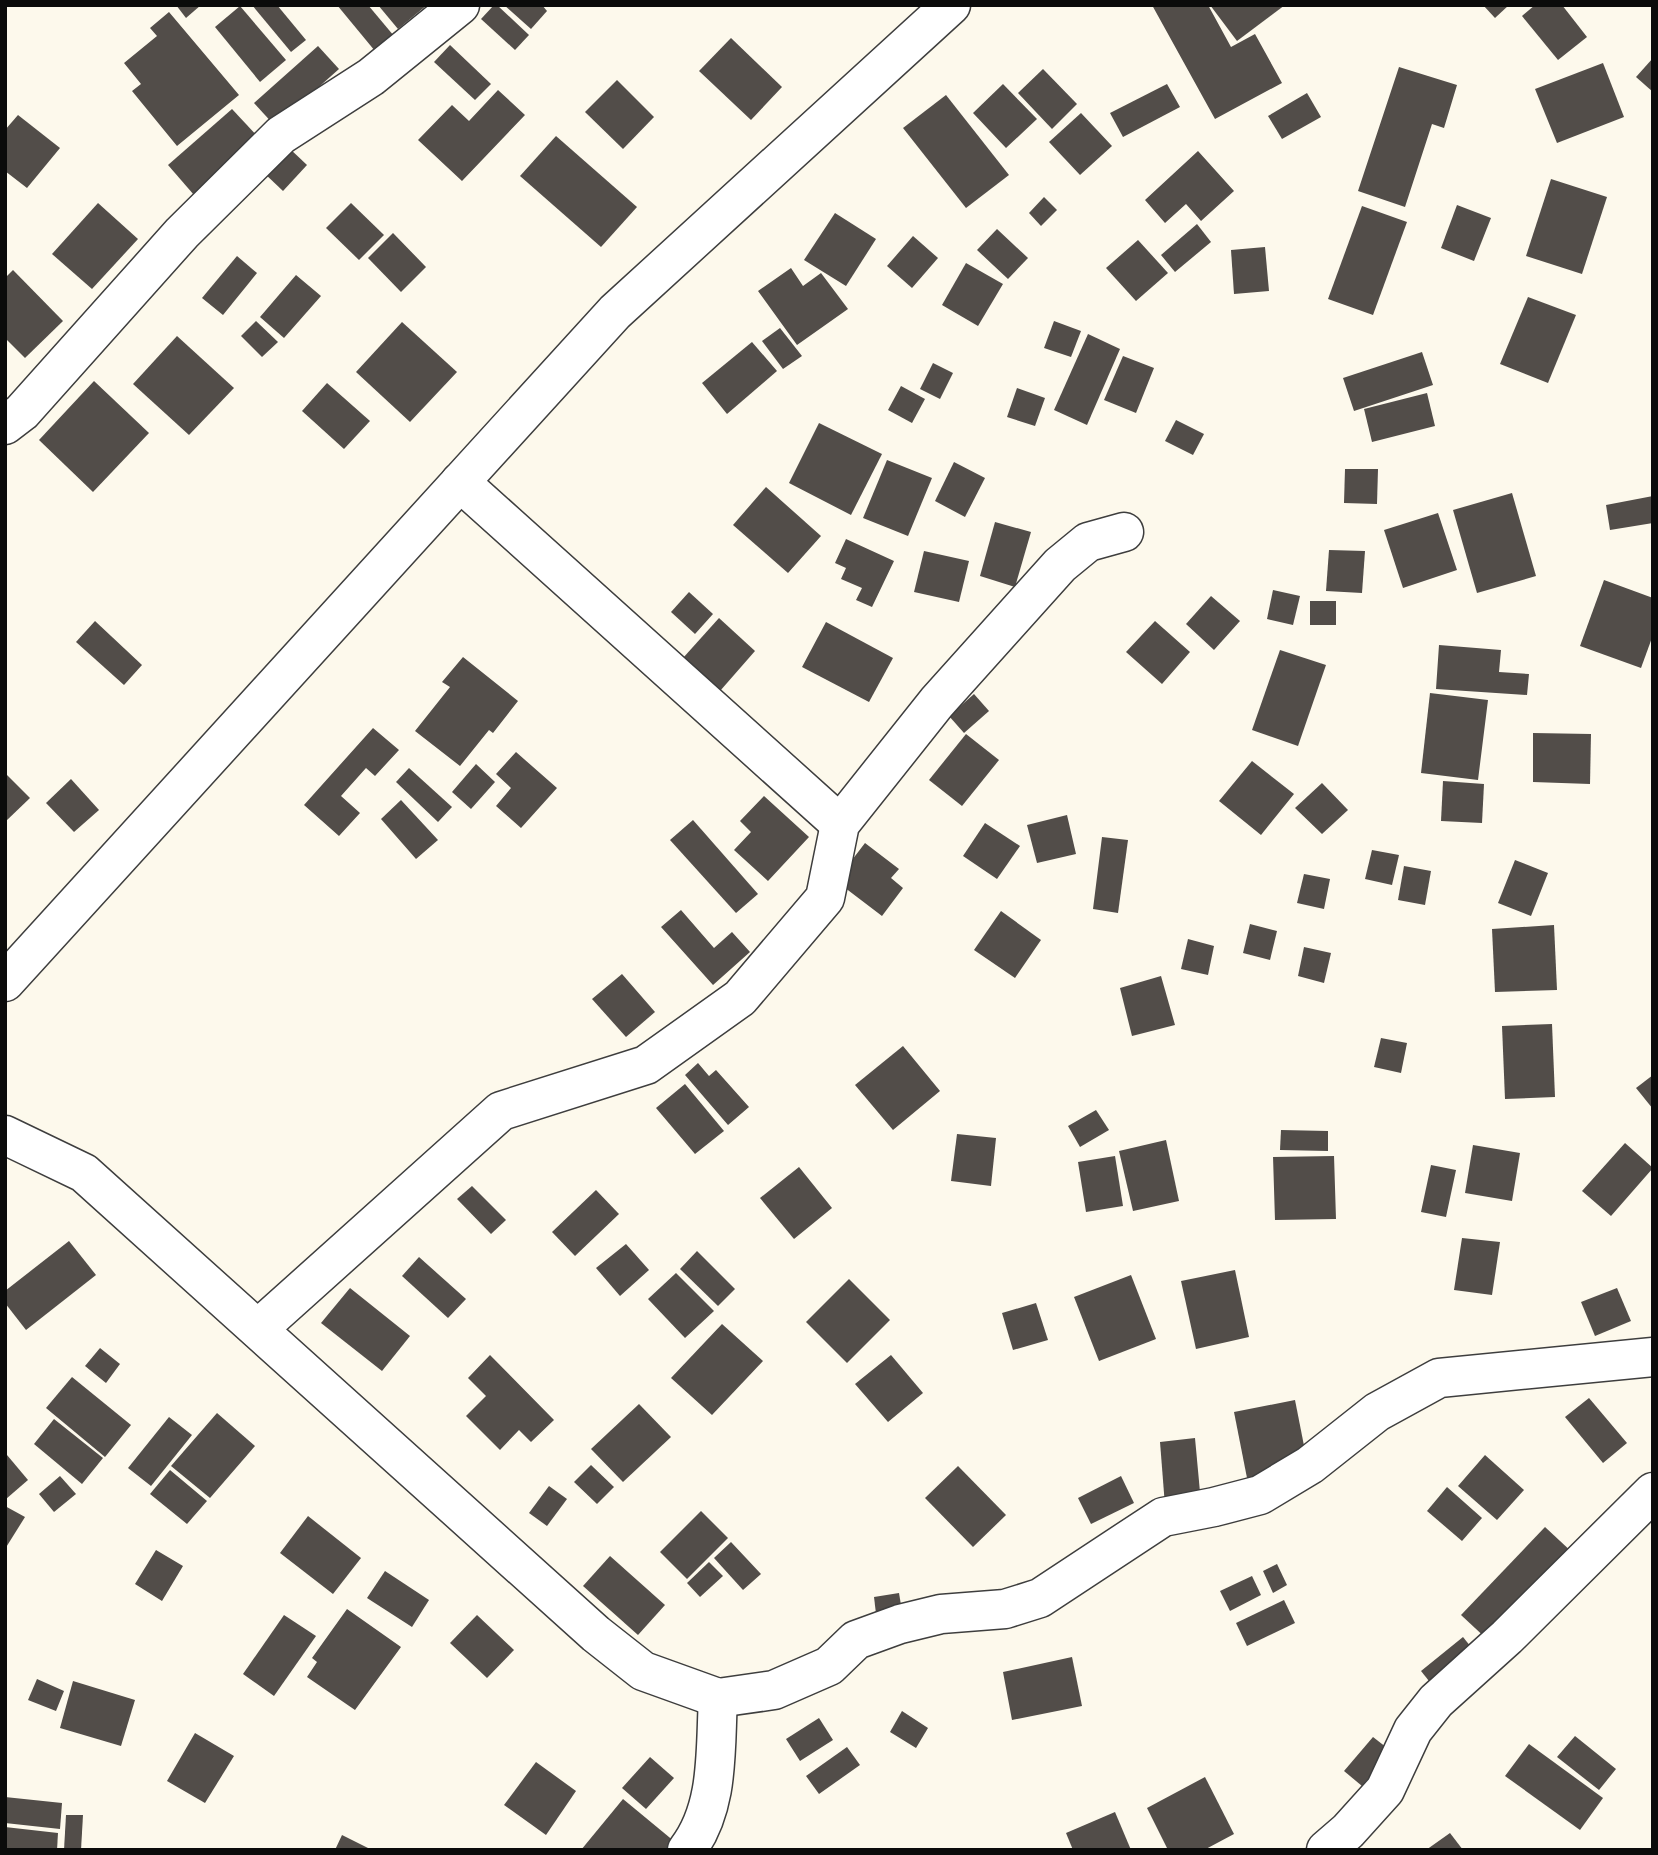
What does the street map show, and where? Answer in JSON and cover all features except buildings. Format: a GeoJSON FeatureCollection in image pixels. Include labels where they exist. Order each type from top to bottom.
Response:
{"type":"FeatureCollection","features":[{"type":"Feature","properties":{"kind":"street"},"geometry":{"type":"LineString","coordinates":[[5,425],[22,412],[182,233],[281,135],[371,78],[460,5]]}},
{"type":"Feature","properties":{"kind":"street"},"geometry":{"type":"LineString","coordinates":[[5,982],[615,312],[951,5]]}},
{"type":"Feature","properties":{"kind":"street"},"geometry":{"type":"LineString","coordinates":[[460,482],[840,824]]}},
{"type":"Feature","properties":{"kind":"street"},"geometry":{"type":"LineString","coordinates":[[258,1329],[501,1111],[646,1065],[740,998],[825,898],[840,824],[937,702],[1060,565],[1088,542],[1124,532]]}},
{"type":"Feature","properties":{"kind":"street"},"geometry":{"type":"LineString","coordinates":[[5,1135],[84,1174],[596,1634],[643,1671],[718,1698],[774,1690],[829,1666],[856,1640],[900,1625],[941,1614],[1005,1609],[1040,1598],[1163,1517],[1260,1495],[1310,1465],[1377,1412],[1440,1378],[1653,1357]]}},
{"type":"Feature","properties":{"kind":"street"},"geometry":{"type":"LineString","coordinates":[[1326,1850],[1348,1831],[1385,1790],[1413,1730],[1436,1701],[1507,1637],[1653,1492]]}},
{"type":"Feature","properties":{"kind":"street"},"geometry":{"type":"LineString","coordinates":[[687,1850],[695,1840],[713,1792],[718,1698]]}}]}
